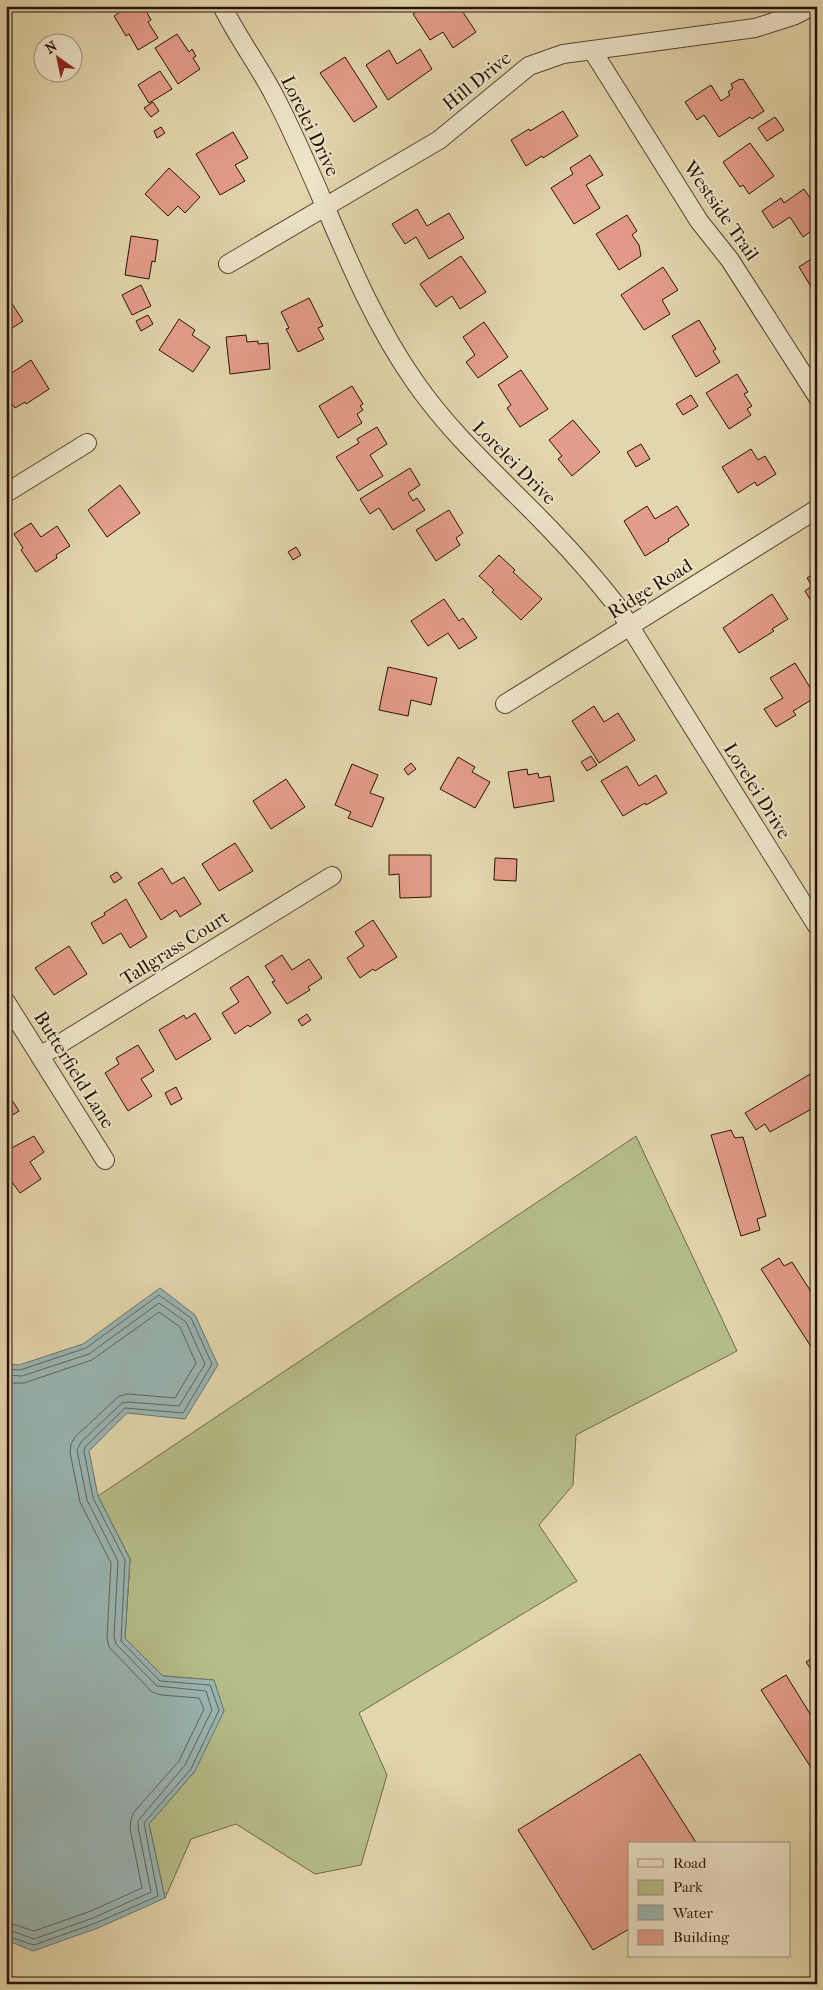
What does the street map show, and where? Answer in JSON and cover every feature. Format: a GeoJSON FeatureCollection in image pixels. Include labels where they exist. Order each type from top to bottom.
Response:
{"type":"FeatureCollection","features":[{"type":"Feature","properties":{"kind":"street","name":"Lorelei Drive"},"geometry":{"type":"LineString","coordinates":[[222,6],[275,97],[390,344],[415,382],[452,431],[587,568],[617,606],[817,926]]}},
{"type":"Feature","properties":{"kind":"street","name":"Hill Drive"},"geometry":{"type":"LineString","coordinates":[[228,264],[439,140],[529,66],[563,54],[755,28],[793,16],[814,6]]}},
{"type":"Feature","properties":{"kind":"street","name":"Westside Trail"},"geometry":{"type":"LineString","coordinates":[[592,50],[699,221],[730,260],[817,396]]}},
{"type":"Feature","properties":{"kind":"street"},"geometry":{"type":"LineString","coordinates":[[6,493],[87,443]]}},
{"type":"Feature","properties":{"kind":"street","name":"Ridge Road"},"geometry":{"type":"LineString","coordinates":[[505,704],[817,509]]}},
{"type":"Feature","properties":{"kind":"street","name":"Tallgrass Court"},"geometry":{"type":"LineString","coordinates":[[40,1056],[332,876]]}},
{"type":"Feature","properties":{"kind":"street","name":"Butterfield Lane"},"geometry":{"type":"LineString","coordinates":[[6,1002],[105,1160]]}},
{"type":"Feature","properties":{"kind":"green space"},"geometry":{"type":"Polygon","coordinates":[[[636,1136],[737,1351],[576,1435],[573,1485],[539,1525],[577,1581],[359,1713],[387,1775],[361,1865],[315,1874],[236,1824],[191,1839],[165,1898],[149,1824],[195,1771],[214,1680],[163,1676],[125,1638],[130,1559],[98,1496],[636,1136]]]}},
{"type":"Feature","properties":{"kind":"water"},"geometry":{"type":"Polygon","coordinates":[[[160,1288],[195,1315],[218,1365],[185,1419],[127,1413],[89,1451],[98,1496],[130,1559],[125,1638],[163,1676],[214,1680],[224,1711],[195,1771],[149,1824],[165,1898],[98,1928],[33,1951],[6,1940],[6,1364],[19,1365],[83,1344],[160,1288]]]}},
{"type":"Feature","properties":{"kind":"building"},"geometry":{"type":"Polygon","coordinates":[[[129,6],[153,6],[146,11],[151,20],[148,22],[158,38],[138,50],[129,34],[126,36],[114,16],[129,6]]]}},
{"type":"Feature","properties":{"kind":"building"},"geometry":{"type":"Polygon","coordinates":[[[425,6],[459,6],[476,32],[453,48],[443,32],[430,40],[413,14],[425,6]]]}},
{"type":"Feature","properties":{"kind":"building"},"geometry":{"type":"Polygon","coordinates":[[[507,6],[520,6],[511,12],[507,6]]]}},
{"type":"Feature","properties":{"kind":"building"},"geometry":{"type":"Polygon","coordinates":[[[177,34],[189,52],[192,49],[196,56],[193,58],[200,69],[178,84],[155,48],[177,34]]]}},
{"type":"Feature","properties":{"kind":"building"},"geometry":{"type":"Polygon","coordinates":[[[420,49],[432,69],[388,100],[366,65],[389,50],[397,64],[420,49]]]}},
{"type":"Feature","properties":{"kind":"building"},"geometry":{"type":"Polygon","coordinates":[[[345,57],[377,107],[354,122],[320,73],[345,57]]]}},
{"type":"Feature","properties":{"kind":"building"},"geometry":{"type":"Polygon","coordinates":[[[160,71],[172,89],[149,103],[138,85],[160,71]]]}},
{"type":"Feature","properties":{"kind":"building"},"geometry":{"type":"Polygon","coordinates":[[[743,79],[764,111],[752,119],[750,117],[719,137],[704,115],[697,120],[685,102],[711,85],[721,101],[730,95],[728,92],[733,88],[731,84],[743,79]]]}},
{"type":"Feature","properties":{"kind":"building"},"geometry":{"type":"Polygon","coordinates":[[[153,102],[159,111],[151,117],[144,108],[153,102]]]}},
{"type":"Feature","properties":{"kind":"building"},"geometry":{"type":"Polygon","coordinates":[[[563,111],[578,136],[543,158],[542,156],[526,166],[511,140],[563,111]]]}},
{"type":"Feature","properties":{"kind":"building"},"geometry":{"type":"Polygon","coordinates":[[[775,117],[784,130],[767,141],[758,128],[775,117]]]}},
{"type":"Feature","properties":{"kind":"building"},"geometry":{"type":"Polygon","coordinates":[[[161,127],[165,133],[157,138],[154,131],[161,127]]]}},
{"type":"Feature","properties":{"kind":"building"},"geometry":{"type":"Polygon","coordinates":[[[233,132],[248,158],[235,165],[245,181],[220,195],[196,154],[233,132]]]}},
{"type":"Feature","properties":{"kind":"building"},"geometry":{"type":"Polygon","coordinates":[[[750,143],[774,176],[749,194],[743,185],[740,187],[723,162],[750,143]]]}},
{"type":"Feature","properties":{"kind":"building"},"geometry":{"type":"Polygon","coordinates":[[[590,155],[603,175],[586,185],[600,208],[574,224],[551,188],[573,174],[570,168],[590,155]]]}},
{"type":"Feature","properties":{"kind":"building"},"geometry":{"type":"Polygon","coordinates":[[[169,168],[200,197],[185,213],[178,206],[168,216],[145,194],[169,168]]]}},
{"type":"Feature","properties":{"kind":"building"},"geometry":{"type":"Polygon","coordinates":[[[804,189],[817,208],[817,227],[803,237],[790,217],[773,228],[762,211],[781,198],[784,203],[804,189]]]}},
{"type":"Feature","properties":{"kind":"building"},"geometry":{"type":"Polygon","coordinates":[[[417,209],[427,226],[449,213],[464,238],[429,259],[416,237],[405,244],[392,224],[417,209]]]}},
{"type":"Feature","properties":{"kind":"building"},"geometry":{"type":"Polygon","coordinates":[[[627,215],[637,231],[632,235],[639,245],[641,256],[619,270],[596,234],[627,215]]]}},
{"type":"Feature","properties":{"kind":"building"},"geometry":{"type":"Polygon","coordinates":[[[131,236],[158,240],[155,262],[152,261],[149,279],[125,275],[131,236]]]}},
{"type":"Feature","properties":{"kind":"building"},"geometry":{"type":"Polygon","coordinates":[[[817,255],[817,288],[813,290],[799,267],[817,255]]]}},
{"type":"Feature","properties":{"kind":"building"},"geometry":{"type":"Polygon","coordinates":[[[461,256],[486,292],[460,309],[452,296],[436,307],[420,284],[461,256]]]}},
{"type":"Feature","properties":{"kind":"building"},"geometry":{"type":"Polygon","coordinates":[[[663,267],[678,290],[662,300],[670,314],[644,330],[621,295],[663,267]]]}},
{"type":"Feature","properties":{"kind":"building"},"geometry":{"type":"Polygon","coordinates":[[[141,285],[151,306],[132,315],[122,295],[141,285]]]}},
{"type":"Feature","properties":{"kind":"building"},"geometry":{"type":"Polygon","coordinates":[[[6,294],[23,321],[6,332],[6,294]]]}},
{"type":"Feature","properties":{"kind":"building"},"geometry":{"type":"Polygon","coordinates":[[[309,298],[323,326],[318,328],[324,339],[298,352],[286,329],[289,328],[281,312],[309,298]]]}},
{"type":"Feature","properties":{"kind":"building"},"geometry":{"type":"Polygon","coordinates":[[[148,315],[153,324],[141,331],[136,321],[148,315]]]}},
{"type":"Feature","properties":{"kind":"building"},"geometry":{"type":"Polygon","coordinates":[[[179,319],[195,330],[192,335],[210,347],[193,372],[159,350],[179,319]]]}},
{"type":"Feature","properties":{"kind":"building"},"geometry":{"type":"Polygon","coordinates":[[[699,320],[716,349],[713,351],[720,362],[696,377],[672,336],[699,320]]]}},
{"type":"Feature","properties":{"kind":"building"},"geometry":{"type":"Polygon","coordinates":[[[484,322],[508,357],[478,378],[466,362],[475,355],[463,337],[484,322]]]}},
{"type":"Feature","properties":{"kind":"building"},"geometry":{"type":"Polygon","coordinates":[[[246,335],[247,342],[258,341],[258,344],[268,343],[270,369],[230,374],[226,337],[246,335]]]}},
{"type":"Feature","properties":{"kind":"building"},"geometry":{"type":"Polygon","coordinates":[[[31,360],[49,389],[26,404],[25,402],[15,408],[6,395],[6,377],[31,360]]]}},
{"type":"Feature","properties":{"kind":"building"},"geometry":{"type":"Polygon","coordinates":[[[521,370],[548,409],[520,427],[507,408],[511,405],[498,385],[521,370]]]}},
{"type":"Feature","properties":{"kind":"building"},"geometry":{"type":"Polygon","coordinates":[[[737,374],[748,392],[744,394],[752,406],[747,409],[751,415],[729,429],[706,393],[737,374]]]}},
{"type":"Feature","properties":{"kind":"building"},"geometry":{"type":"Polygon","coordinates":[[[352,386],[363,404],[360,406],[363,410],[357,414],[362,423],[338,438],[319,406],[352,386]]]}},
{"type":"Feature","properties":{"kind":"building"},"geometry":{"type":"Polygon","coordinates":[[[691,395],[698,406],[683,415],[676,404],[691,395]]]}},
{"type":"Feature","properties":{"kind":"building"},"geometry":{"type":"Polygon","coordinates":[[[573,420],[600,452],[572,476],[558,459],[562,456],[549,440],[573,420]]]}},
{"type":"Feature","properties":{"kind":"building"},"geometry":{"type":"Polygon","coordinates":[[[377,427],[387,444],[370,455],[383,476],[358,491],[336,457],[359,443],[357,439],[377,427]]]}},
{"type":"Feature","properties":{"kind":"building"},"geometry":{"type":"Polygon","coordinates":[[[641,444],[650,459],[636,467],[627,452],[641,444]]]}},
{"type":"Feature","properties":{"kind":"building"},"geometry":{"type":"Polygon","coordinates":[[[751,449],[758,460],[765,456],[776,474],[757,486],[755,482],[738,493],[722,467],[751,449]]]}},
{"type":"Feature","properties":{"kind":"building"},"geometry":{"type":"Polygon","coordinates":[[[410,468],[420,485],[408,493],[413,501],[417,498],[425,510],[393,530],[379,508],[370,514],[360,499],[410,468]]]}},
{"type":"Feature","properties":{"kind":"building"},"geometry":{"type":"Polygon","coordinates":[[[120,485],[140,513],[107,537],[88,510],[120,485]]]}},
{"type":"Feature","properties":{"kind":"building"},"geometry":{"type":"Polygon","coordinates":[[[647,506],[655,519],[677,506],[689,525],[668,539],[669,541],[645,556],[624,521],[647,506]]]}},
{"type":"Feature","properties":{"kind":"building"},"geometry":{"type":"Polygon","coordinates":[[[449,510],[463,533],[456,538],[460,545],[436,561],[416,530],[449,510]]]}},
{"type":"Feature","properties":{"kind":"building"},"geometry":{"type":"Polygon","coordinates":[[[31,523],[41,537],[57,526],[70,546],[56,555],[57,558],[36,572],[21,550],[23,548],[14,534],[31,523]]]}},
{"type":"Feature","properties":{"kind":"building"},"geometry":{"type":"Polygon","coordinates":[[[296,547],[301,555],[293,560],[288,552],[296,547]]]}},
{"type":"Feature","properties":{"kind":"building"},"geometry":{"type":"Polygon","coordinates":[[[499,555],[515,570],[513,572],[542,599],[521,620],[492,592],[494,590],[479,576],[499,555]]]}},
{"type":"Feature","properties":{"kind":"building"},"geometry":{"type":"Polygon","coordinates":[[[817,572],[817,611],[805,591],[812,586],[807,578],[817,572]]]}},
{"type":"Feature","properties":{"kind":"building"},"geometry":{"type":"Polygon","coordinates":[[[772,594],[788,619],[772,629],[774,631],[739,653],[723,628],[772,594]]]}},
{"type":"Feature","properties":{"kind":"building"},"geometry":{"type":"Polygon","coordinates":[[[444,599],[459,621],[463,618],[477,638],[459,649],[448,633],[428,646],[411,621],[444,599]]]}},
{"type":"Feature","properties":{"kind":"building"},"geometry":{"type":"Polygon","coordinates":[[[795,663],[816,697],[793,711],[796,715],[776,727],[764,709],[783,698],[770,678],[795,663]]]}},
{"type":"Feature","properties":{"kind":"building"},"geometry":{"type":"Polygon","coordinates":[[[388,667],[437,678],[431,705],[411,700],[408,716],[379,710],[388,667]]]}},
{"type":"Feature","properties":{"kind":"building"},"geometry":{"type":"Polygon","coordinates":[[[594,706],[604,722],[618,713],[635,740],[599,763],[572,721],[594,706]]]}},
{"type":"Feature","properties":{"kind":"building"},"geometry":{"type":"Polygon","coordinates":[[[591,756],[597,765],[587,771],[581,762],[591,756]]]}},
{"type":"Feature","properties":{"kind":"building"},"geometry":{"type":"Polygon","coordinates":[[[458,757],[475,767],[472,772],[490,782],[475,808],[440,789],[458,757]]]}},
{"type":"Feature","properties":{"kind":"building"},"geometry":{"type":"Polygon","coordinates":[[[411,763],[416,769],[408,775],[404,769],[411,763]]]}},
{"type":"Feature","properties":{"kind":"building"},"geometry":{"type":"Polygon","coordinates":[[[352,764],[378,775],[370,793],[384,798],[372,827],[348,818],[351,812],[335,805],[352,764]]]}},
{"type":"Feature","properties":{"kind":"building"},"geometry":{"type":"Polygon","coordinates":[[[627,766],[639,786],[656,775],[667,793],[623,816],[601,781],[627,766]]]}},
{"type":"Feature","properties":{"kind":"building"},"geometry":{"type":"Polygon","coordinates":[[[527,769],[528,775],[538,773],[539,778],[550,776],[554,801],[514,808],[508,772],[527,769]]]}},
{"type":"Feature","properties":{"kind":"building"},"geometry":{"type":"Polygon","coordinates":[[[286,779],[305,807],[271,829],[253,801],[286,779]]]}},
{"type":"Feature","properties":{"kind":"building"},"geometry":{"type":"Polygon","coordinates":[[[235,843],[253,871],[219,891],[202,864],[235,843]]]}},
{"type":"Feature","properties":{"kind":"building"},"geometry":{"type":"Polygon","coordinates":[[[389,855],[431,855],[431,897],[400,898],[399,874],[389,875],[389,855]]]}},
{"type":"Feature","properties":{"kind":"building"},"geometry":{"type":"Polygon","coordinates":[[[495,858],[517,859],[516,881],[494,880],[495,858]]]}},
{"type":"Feature","properties":{"kind":"building"},"geometry":{"type":"Polygon","coordinates":[[[162,868],[172,884],[184,877],[201,904],[180,917],[176,910],[161,920],[138,883],[162,868]]]}},
{"type":"Feature","properties":{"kind":"building"},"geometry":{"type":"Polygon","coordinates":[[[117,872],[122,878],[114,883],[110,876],[117,872]]]}},
{"type":"Feature","properties":{"kind":"building"},"geometry":{"type":"Polygon","coordinates":[[[126,899],[147,937],[130,948],[121,933],[103,944],[91,923],[126,899]]]}},
{"type":"Feature","properties":{"kind":"building"},"geometry":{"type":"Polygon","coordinates":[[[373,920],[397,957],[360,978],[347,958],[364,946],[355,932],[373,920]]]}},
{"type":"Feature","properties":{"kind":"building"},"geometry":{"type":"Polygon","coordinates":[[[69,946],[87,974],[54,995],[35,968],[69,946]]]}},
{"type":"Feature","properties":{"kind":"building"},"geometry":{"type":"Polygon","coordinates":[[[282,955],[292,970],[309,959],[322,978],[308,987],[310,990],[287,1004],[272,982],[275,981],[265,966],[282,955]]]}},
{"type":"Feature","properties":{"kind":"building"},"geometry":{"type":"Polygon","coordinates":[[[248,976],[271,1013],[250,1027],[248,1025],[235,1034],[222,1013],[239,1002],[230,988],[248,976]]]}},
{"type":"Feature","properties":{"kind":"building"},"geometry":{"type":"Polygon","coordinates":[[[195,1013],[211,1039],[176,1060],[159,1030],[184,1015],[186,1019],[195,1013]]]}},
{"type":"Feature","properties":{"kind":"building"},"geometry":{"type":"Polygon","coordinates":[[[307,1014],[311,1020],[302,1026],[298,1020],[307,1014]]]}},
{"type":"Feature","properties":{"kind":"building"},"geometry":{"type":"Polygon","coordinates":[[[138,1045],[154,1071],[141,1079],[152,1096],[128,1111],[105,1073],[119,1064],[116,1058],[138,1045]]]}},
{"type":"Feature","properties":{"kind":"building"},"geometry":{"type":"Polygon","coordinates":[[[817,1070],[817,1106],[770,1132],[765,1124],[756,1130],[745,1113],[817,1070]]]}},
{"type":"Feature","properties":{"kind":"building"},"geometry":{"type":"Polygon","coordinates":[[[176,1087],[182,1099],[171,1105],[165,1093],[176,1087]]]}},
{"type":"Feature","properties":{"kind":"building"},"geometry":{"type":"Polygon","coordinates":[[[8,1094],[19,1111],[6,1119],[6,1095],[8,1094]]]}},
{"type":"Feature","properties":{"kind":"building"},"geometry":{"type":"Polygon","coordinates":[[[731,1130],[735,1138],[743,1137],[766,1216],[757,1219],[760,1230],[741,1236],[711,1135],[731,1130]]]}},
{"type":"Feature","properties":{"kind":"building"},"geometry":{"type":"Polygon","coordinates":[[[34,1136],[44,1152],[30,1162],[41,1179],[20,1193],[6,1174],[6,1151],[34,1136]]]}},
{"type":"Feature","properties":{"kind":"building"},"geometry":{"type":"Polygon","coordinates":[[[779,1258],[784,1266],[792,1262],[817,1301],[817,1356],[761,1269],[779,1258]]]}},
{"type":"Feature","properties":{"kind":"building"},"geometry":{"type":"Polygon","coordinates":[[[817,1655],[817,1678],[806,1662],[817,1655]]]}},
{"type":"Feature","properties":{"kind":"building"},"geometry":{"type":"Polygon","coordinates":[[[786,1675],[817,1725],[817,1777],[761,1690],[786,1675]]]}},
{"type":"Feature","properties":{"kind":"building"},"geometry":{"type":"Polygon","coordinates":[[[640,1754],[696,1842],[628,1842],[628,1930],[593,1950],[518,1830],[640,1754]]]}}]}
